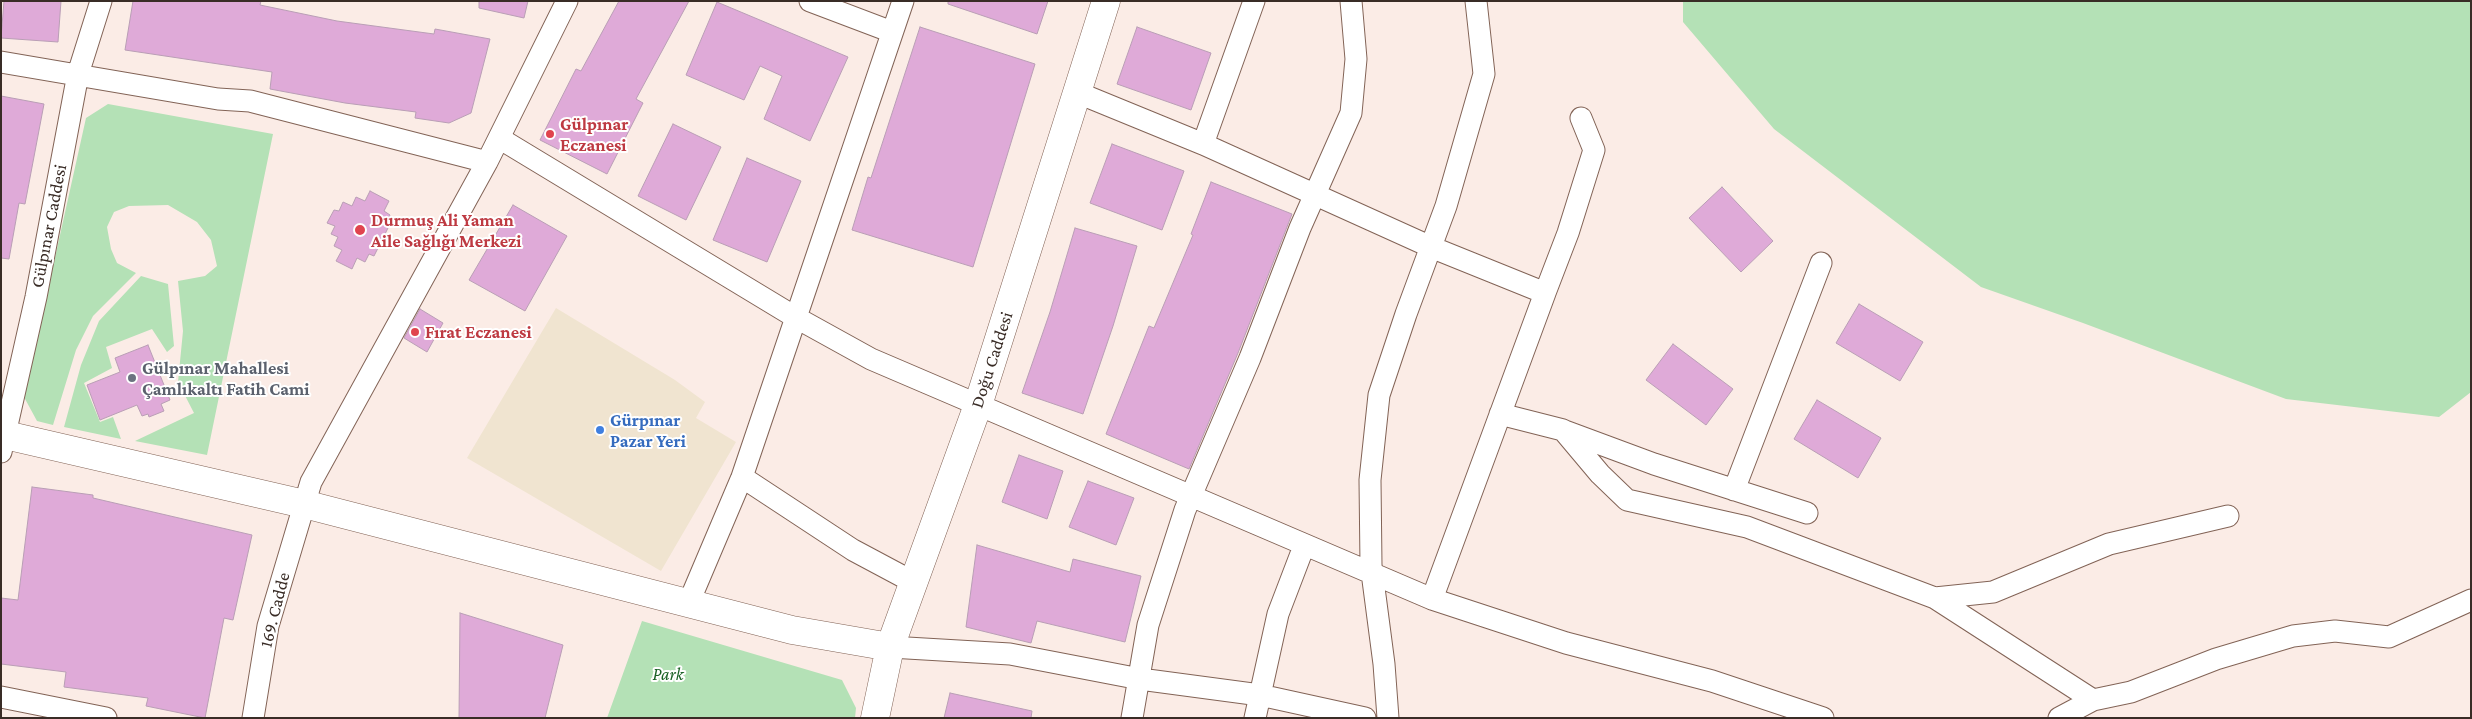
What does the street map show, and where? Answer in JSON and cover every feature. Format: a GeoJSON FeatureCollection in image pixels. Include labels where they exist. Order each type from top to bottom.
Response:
{"type":"FeatureCollection","features":[{"type":"Feature","properties":{"kind":"street","name":"Gülpınar Caddesi"},"geometry":{"type":"LineString","coordinates":[[3,440],[36,297],[78,74],[101,1]]}},
{"type":"Feature","properties":{"kind":"street","name":"169. Cadde"},"geometry":{"type":"LineString","coordinates":[[253,718],[268,626],[311,482],[487,162],[567,1]]}},
{"type":"Feature","properties":{"kind":"street"},"geometry":{"type":"LineString","coordinates":[[810,1],[892,32]]}},
{"type":"Feature","properties":{"kind":"street"},"geometry":{"type":"LineString","coordinates":[[689,602],[742,477],[903,1]]}},
{"type":"Feature","properties":{"kind":"street","name":"Doğu Caddesi"},"geometry":{"type":"LineString","coordinates":[[875,718],[890,647],[978,405],[1106,1]]}},
{"type":"Feature","properties":{"kind":"street"},"geometry":{"type":"LineString","coordinates":[[1203,144],[1254,1]]}},
{"type":"Feature","properties":{"kind":"street"},"geometry":{"type":"LineString","coordinates":[[1132,718],[1148,625],[1190,497],[1250,358],[1351,113],[1356,58],[1351,1]]}},
{"type":"Feature","properties":{"kind":"street"},"geometry":{"type":"LineString","coordinates":[[1388,718],[1384,664],[1372,575],[1370,480],[1379,396],[1446,206],[1484,74],[1476,1]]}},
{"type":"Feature","properties":{"kind":"street"},"geometry":{"type":"LineString","coordinates":[[1,62],[218,99],[250,101],[487,162]]}},
{"type":"Feature","properties":{"kind":"street"},"geometry":{"type":"LineString","coordinates":[[1076,92],[1203,144],[1431,247],[1546,294]]}},
{"type":"Feature","properties":{"kind":"street"},"geometry":{"type":"LineString","coordinates":[[1432,599],[1546,294],[1568,233],[1594,150],[1581,118]]}},
{"type":"Feature","properties":{"kind":"street"},"geometry":{"type":"LineString","coordinates":[[499,138],[795,317],[871,359],[1304,546],[1432,599],[1566,643],[1712,681],[1823,718]]}},
{"type":"Feature","properties":{"kind":"street"},"geometry":{"type":"LineString","coordinates":[[1734,490],[1821,262]]}},
{"type":"Feature","properties":{"kind":"street"},"geometry":{"type":"LineString","coordinates":[[1500,414],[1563,430],[1654,464],[1807,513]]}},
{"type":"Feature","properties":{"kind":"street"},"geometry":{"type":"LineString","coordinates":[[1563,430],[1600,474],[1627,500],[1747,527],[1935,598],[2093,700]]}},
{"type":"Feature","properties":{"kind":"street"},"geometry":{"type":"LineString","coordinates":[[3,440],[304,504],[792,630],[890,647],[1010,654],[1140,679],[1260,695],[1365,718]]}},
{"type":"Feature","properties":{"kind":"street"},"geometry":{"type":"LineString","coordinates":[[742,477],[853,550],[914,582]]}},
{"type":"Feature","properties":{"kind":"street"},"geometry":{"type":"LineString","coordinates":[[1935,598],[1993,592],[2109,544],[2228,516]]}},
{"type":"Feature","properties":{"kind":"street"},"geometry":{"type":"LineString","coordinates":[[1255,718],[1278,614],[1304,546]]}},
{"type":"Feature","properties":{"kind":"street"},"geometry":{"type":"LineString","coordinates":[[2059,718],[2093,700],[2131,692],[2216,659],[2293,636],[2335,631],[2389,637],[2471,600]]}},
{"type":"Feature","properties":{"kind":"street"},"geometry":{"type":"LineString","coordinates":[[1,697],[106,718]]}},
{"type":"Feature","properties":{"kind":"shaded area","name":"Gürpınar Pazar Yeri"},"geometry":{"type":"Polygon","coordinates":[[[556,308],[675,380],[705,402],[696,418],[736,442],[661,571],[467,458],[556,308]]]}},
{"type":"Feature","properties":{"kind":"green space"},"geometry":{"type":"Polygon","coordinates":[[[1683,1],[2471,1],[2471,392],[2439,417],[2286,399],[1981,287],[1774,129],[1683,22],[1683,1]]]}},
{"type":"Feature","properties":{"kind":"green space"},"geometry":{"type":"Polygon","coordinates":[[[108,104],[273,134],[207,455],[135,441],[194,413],[178,382],[183,331],[178,281],[205,276],[217,266],[211,240],[197,222],[168,205],[129,206],[114,212],[107,227],[111,249],[117,263],[136,273],[93,316],[76,350],[53,425],[37,421],[24,397],[86,118],[108,104]]]}},
{"type":"Feature","properties":{"kind":"green space"},"geometry":{"type":"Polygon","coordinates":[[[141,276],[168,284],[174,346],[167,352],[152,329],[106,347],[112,368],[84,383],[100,422],[113,417],[121,439],[64,427],[81,365],[99,321],[141,276]]]}},
{"type":"Feature","properties":{"kind":"green space","name":"Park"},"geometry":{"type":"Polygon","coordinates":[[[642,621],[842,680],[856,708],[855,718],[607,718],[642,621]]]}},
{"type":"Feature","properties":{"kind":"building"},"geometry":{"type":"Polygon","coordinates":[[[4,1],[61,1],[58,42],[1,38],[4,1]]]}},
{"type":"Feature","properties":{"kind":"building"},"geometry":{"type":"Polygon","coordinates":[[[133,1],[261,1],[260,5],[337,21],[434,34],[435,29],[490,39],[471,113],[449,123],[415,118],[416,112],[345,103],[270,89],[272,72],[125,50],[133,1]]]}},
{"type":"Feature","properties":{"kind":"building"},"geometry":{"type":"Polygon","coordinates":[[[479,1],[528,1],[524,18],[479,8],[479,1]]]}},
{"type":"Feature","properties":{"kind":"building"},"geometry":{"type":"Polygon","coordinates":[[[619,1],[689,1],[636,99],[643,103],[607,174],[540,140],[576,69],[581,71],[619,1]]]}},
{"type":"Feature","properties":{"kind":"building"},"geometry":{"type":"Polygon","coordinates":[[[948,1],[1048,1],[1037,34],[948,4],[948,1]]]}},
{"type":"Feature","properties":{"kind":"building"},"geometry":{"type":"Polygon","coordinates":[[[717,2],[848,57],[810,141],[764,119],[782,76],[760,66],[744,100],[686,75],[717,2]]]}},
{"type":"Feature","properties":{"kind":"building"},"geometry":{"type":"Polygon","coordinates":[[[920,27],[1035,64],[973,267],[852,230],[868,177],[871,178],[920,27]]]}},
{"type":"Feature","properties":{"kind":"building"},"geometry":{"type":"Polygon","coordinates":[[[1137,27],[1211,53],[1191,110],[1117,84],[1137,27]]]}},
{"type":"Feature","properties":{"kind":"building"},"geometry":{"type":"Polygon","coordinates":[[[1,96],[44,104],[25,204],[19,203],[9,259],[1,258],[1,96]]]}},
{"type":"Feature","properties":{"kind":"building"},"geometry":{"type":"Polygon","coordinates":[[[673,124],[721,147],[686,220],[638,196],[673,124]]]}},
{"type":"Feature","properties":{"kind":"building"},"geometry":{"type":"Polygon","coordinates":[[[1112,144],[1184,171],[1162,230],[1090,203],[1112,144]]]}},
{"type":"Feature","properties":{"kind":"building"},"geometry":{"type":"Polygon","coordinates":[[[747,158],[801,181],[767,262],[713,240],[747,158]]]}},
{"type":"Feature","properties":{"kind":"building"},"geometry":{"type":"Polygon","coordinates":[[[1211,182],[1292,214],[1238,353],[1189,469],[1106,434],[1149,326],[1154,328],[1193,235],[1191,234],[1211,182]]]}},
{"type":"Feature","properties":{"kind":"building"},"geometry":{"type":"Polygon","coordinates":[[[1722,187],[1773,241],[1741,272],[1689,218],[1722,187]]]}},
{"type":"Feature","properties":{"kind":"building","name":"Durmuş Ali Yaman Aile Sağlığı Merkezi"},"geometry":{"type":"Polygon","coordinates":[[[370,191],[389,201],[384,211],[390,215],[386,223],[389,226],[374,256],[369,254],[365,262],[357,258],[352,269],[336,261],[342,250],[334,246],[338,237],[331,234],[335,226],[327,223],[334,210],[339,211],[343,202],[352,206],[356,197],[365,201],[370,191]]]}},
{"type":"Feature","properties":{"kind":"building"},"geometry":{"type":"Polygon","coordinates":[[[513,205],[567,236],[525,311],[469,280],[513,205]]]}},
{"type":"Feature","properties":{"kind":"building"},"geometry":{"type":"Polygon","coordinates":[[[1075,228],[1137,246],[1113,326],[1083,414],[1022,393],[1050,312],[1075,228]]]}},
{"type":"Feature","properties":{"kind":"building"},"geometry":{"type":"Polygon","coordinates":[[[1859,304],[1923,342],[1900,381],[1836,343],[1859,304]]]}},
{"type":"Feature","properties":{"kind":"building"},"geometry":{"type":"Polygon","coordinates":[[[420,309],[443,323],[427,352],[404,338],[420,309]]]}},
{"type":"Feature","properties":{"kind":"building"},"geometry":{"type":"Polygon","coordinates":[[[1673,344],[1733,389],[1706,425],[1646,380],[1673,344]]]}},
{"type":"Feature","properties":{"kind":"building","name":"Gülpınar Mahallesi Çamlıkaltı Fatih Cami"},"geometry":{"type":"Polygon","coordinates":[[[148,345],[170,400],[161,404],[164,411],[149,417],[148,414],[142,416],[137,405],[100,420],[87,385],[120,372],[115,358],[148,345]]]}},
{"type":"Feature","properties":{"kind":"building"},"geometry":{"type":"Polygon","coordinates":[[[1817,400],[1881,438],[1858,478],[1794,439],[1817,400]]]}},
{"type":"Feature","properties":{"kind":"building"},"geometry":{"type":"Polygon","coordinates":[[[1019,455],[1063,471],[1047,519],[1002,502],[1019,455]]]}},
{"type":"Feature","properties":{"kind":"building"},"geometry":{"type":"Polygon","coordinates":[[[1088,481],[1134,498],[1116,545],[1069,527],[1088,481]]]}},
{"type":"Feature","properties":{"kind":"building"},"geometry":{"type":"Polygon","coordinates":[[[32,487],[93,495],[93,498],[252,535],[233,620],[224,618],[205,718],[146,706],[148,698],[64,687],[66,672],[1,664],[1,598],[18,600],[32,487]]]}},
{"type":"Feature","properties":{"kind":"building"},"geometry":{"type":"Polygon","coordinates":[[[977,545],[1070,572],[1073,559],[1141,576],[1125,642],[1037,621],[1031,643],[966,627],[977,545]]]}},
{"type":"Feature","properties":{"kind":"building"},"geometry":{"type":"Polygon","coordinates":[[[460,613],[563,645],[545,718],[459,718],[460,613]]]}},
{"type":"Feature","properties":{"kind":"building"},"geometry":{"type":"Polygon","coordinates":[[[950,693],[1032,711],[1031,718],[944,718],[950,693]]]}},
{"type":"Feature","properties":{"kind":"place","name":"Gülpınar Eczanesi"},"geometry":{"type":"Point","coordinates":[550,134]}},
{"type":"Feature","properties":{"kind":"place","name":"Durmuş Ali Yaman Aile Sağlığı Merkezi"},"geometry":{"type":"Point","coordinates":[360,230]}},
{"type":"Feature","properties":{"kind":"place","name":"Fırat Eczanesi"},"geometry":{"type":"Point","coordinates":[415,332]}},
{"type":"Feature","properties":{"kind":"place","name":"Gülpınar Mahallesi Çamlıkaltı Fatih Cami"},"geometry":{"type":"Point","coordinates":[132,378]}},
{"type":"Feature","properties":{"kind":"place","name":"Gürpınar Pazar Yeri"},"geometry":{"type":"Point","coordinates":[600,430]}}]}
